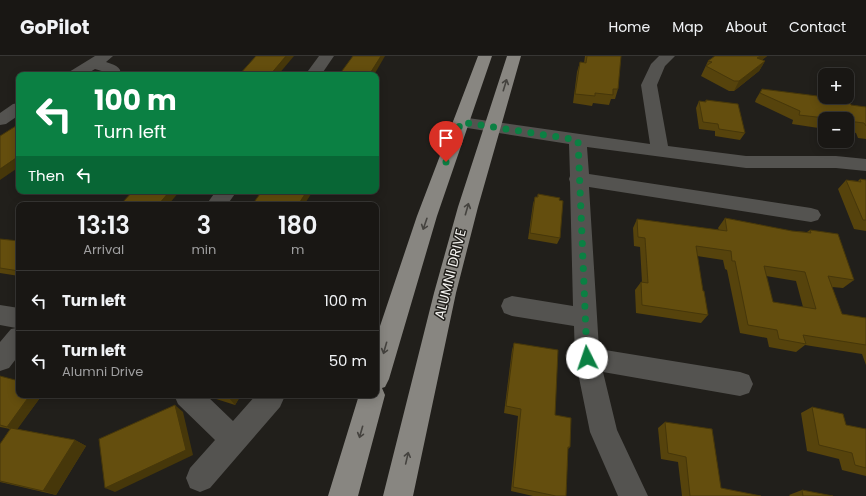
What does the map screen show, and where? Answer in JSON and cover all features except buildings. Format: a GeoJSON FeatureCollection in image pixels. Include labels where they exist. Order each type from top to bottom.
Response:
{"type":"FeatureCollection","features":[{"type":"Feature","properties":{"kind":"main road"},"geometry":{"type":"LineString","coordinates":[[379,369],[397,306],[441,175],[485,56]]}},
{"type":"Feature","properties":{"kind":"main road","name":"ALUMNI DRIVE"},"geometry":{"type":"LineString","coordinates":[[398,496],[445,293],[468,207],[514,56]]}},
{"type":"Feature","properties":{"kind":"main road"},"geometry":{"type":"LineString","coordinates":[[343,496],[371,398]]}},
{"type":"Feature","properties":{"kind":"street"},"geometry":{"type":"LineString","coordinates":[[315,72],[328,56]]}},
{"type":"Feature","properties":{"kind":"street"},"geometry":{"type":"LineString","coordinates":[[660,150],[649,85],[658,64],[668,56]]}},
{"type":"Feature","properties":{"kind":"street"},"geometry":{"type":"LineString","coordinates":[[79,72],[100,59],[113,70],[113,72]]}},
{"type":"Feature","properties":{"kind":"street"},"geometry":{"type":"LineString","coordinates":[[0,120],[16,110]]}},
{"type":"Feature","properties":{"kind":"street"},"geometry":{"type":"LineString","coordinates":[[461,122],[578,140],[746,162],[836,162],[866,165]]}},
{"type":"Feature","properties":{"kind":"street"},"geometry":{"type":"LineString","coordinates":[[578,140],[578,179],[587,358],[604,432],[633,496]]}},
{"type":"Feature","properties":{"kind":"street"},"geometry":{"type":"LineString","coordinates":[[578,179],[811,215]]}},
{"type":"Feature","properties":{"kind":"street"},"geometry":{"type":"LineString","coordinates":[[218,202],[225,194]]}},
{"type":"Feature","properties":{"kind":"street"},"geometry":{"type":"LineString","coordinates":[[512,306],[584,318]]}},
{"type":"Feature","properties":{"kind":"street"},"geometry":{"type":"LineString","coordinates":[[0,315],[16,318]]}},
{"type":"Feature","properties":{"kind":"street"},"geometry":{"type":"LineString","coordinates":[[0,360],[16,341]]}},
{"type":"Feature","properties":{"kind":"street"},"geometry":{"type":"LineString","coordinates":[[587,358],[740,384]]}},
{"type":"Feature","properties":{"kind":"street"},"geometry":{"type":"LineString","coordinates":[[191,398],[234,440]]}},
{"type":"Feature","properties":{"kind":"street"},"geometry":{"type":"LineString","coordinates":[[200,478],[271,398]]}},
{"type":"Feature","properties":{"kind":"route"},"geometry":{"type":"LineString","coordinates":[[446,162],[461,122],[578,140],[584,318],[587,358]]}}]}
